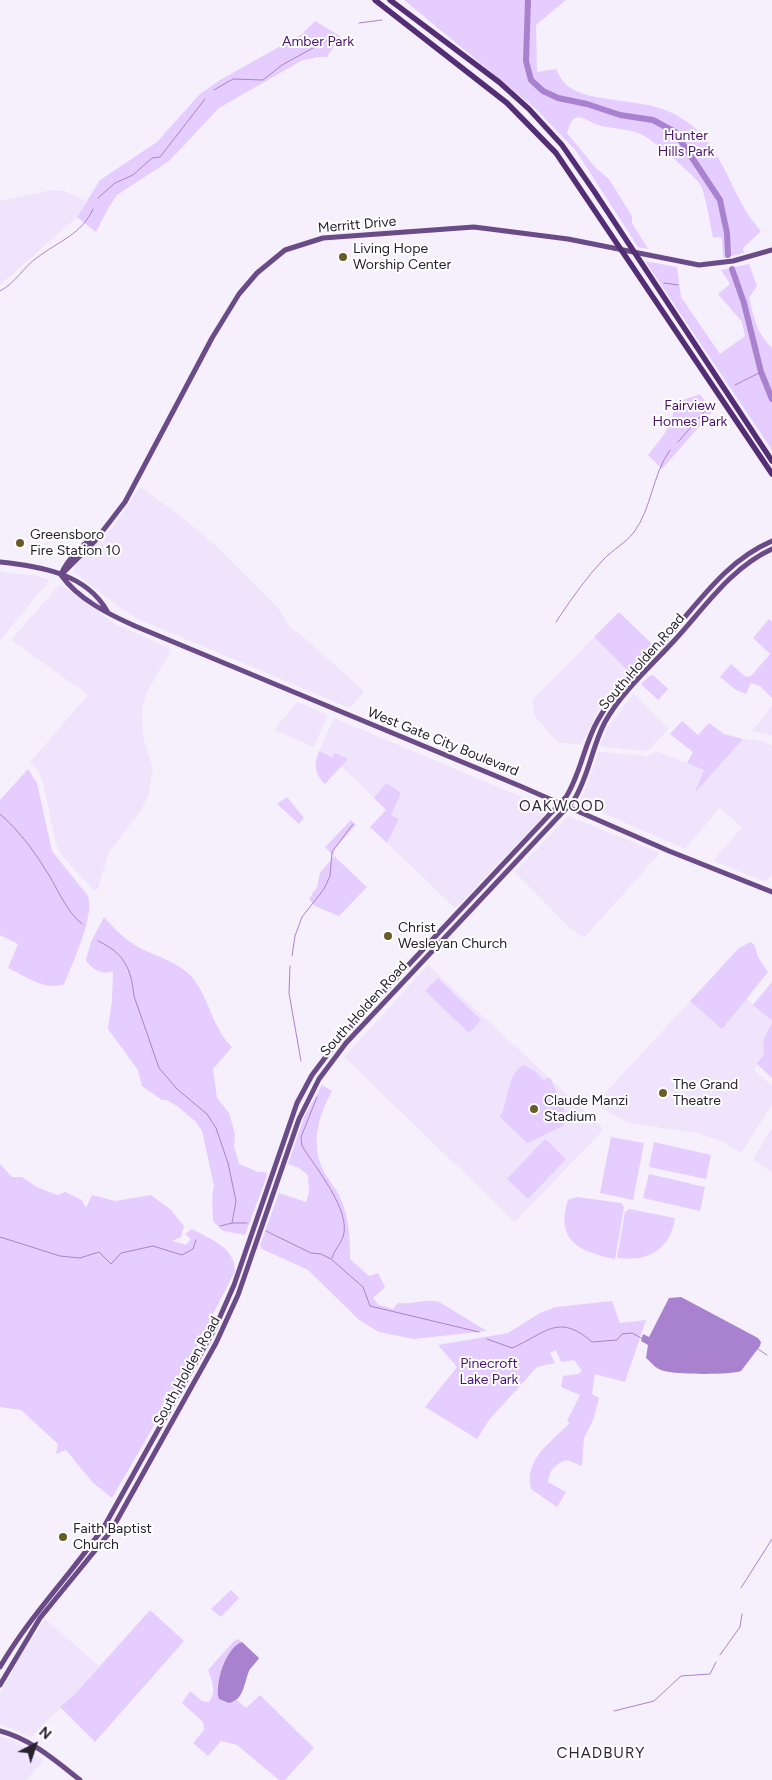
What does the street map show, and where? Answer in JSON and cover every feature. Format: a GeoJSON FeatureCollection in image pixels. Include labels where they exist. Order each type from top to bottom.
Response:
{"type":"FeatureCollection","features":[{"type":"Feature","properties":{"kind":"highway"},"geometry":{"type":"LineString","coordinates":[[376,0],[507,103],[556,153],[772,474]]}},
{"type":"Feature","properties":{"kind":"highway"},"geometry":{"type":"LineString","coordinates":[[390,0],[504,86],[562,145],[600,198],[772,461]]}},
{"type":"Feature","properties":{"kind":"main road","name":"Merritt Drive"},"geometry":{"type":"LineString","coordinates":[[61,574],[95,541],[125,502],[225,314],[257,273],[285,250],[313,240],[329,237],[474,227],[523,232],[600,245],[690,264],[711,265],[772,250]]}},
{"type":"Feature","properties":{"kind":"main road","name":"South Holden Road"},"geometry":{"type":"LineString","coordinates":[[0,1667],[32,1616],[84,1555],[105,1525],[216,1328],[234,1285],[291,1116],[312,1075],[340,1038],[560,804],[573,786],[596,725],[613,697],[726,571],[742,557],[772,541]]}},
{"type":"Feature","properties":{"kind":"main road","name":"South Holden Road"},"geometry":{"type":"LineString","coordinates":[[0,1685],[40,1618],[111,1530],[216,1342],[238,1295],[299,1119],[319,1079],[346,1043],[568,807],[580,789],[600,731],[616,705],[724,584],[752,560],[772,549]]}},
{"type":"Feature","properties":{"kind":"main road"},"geometry":{"type":"LineString","coordinates":[[0,562],[36,566],[61,574]]}},
{"type":"Feature","properties":{"kind":"main road","name":"West Gate City Boulevard"},"geometry":{"type":"LineString","coordinates":[[61,574],[67,584],[99,609],[107,611],[125,621],[772,892]]}},
{"type":"Feature","properties":{"kind":"main road"},"geometry":{"type":"LineString","coordinates":[[0,1731],[22,1738],[80,1780]]}},
{"type":"Feature","properties":{"kind":"shaded area"},"geometry":{"type":"Polygon","coordinates":[[[51,190],[65,191],[86,201],[77,217],[0,285],[0,201],[51,190]]]}},
{"type":"Feature","properties":{"kind":"shaded area"},"geometry":{"type":"Polygon","coordinates":[[[140,487],[181,516],[217,547],[278,608],[291,629],[300,634],[364,691],[354,704],[350,707],[345,706],[138,619],[116,605],[74,572],[75,565],[113,527],[140,487]]]}},
{"type":"Feature","properties":{"kind":"shaded area"},"geometry":{"type":"Polygon","coordinates":[[[0,572],[33,575],[50,580],[0,640],[0,572]]]}},
{"type":"Feature","properties":{"kind":"shaded area"},"geometry":{"type":"Polygon","coordinates":[[[62,585],[113,623],[169,648],[171,651],[147,692],[142,709],[143,737],[153,769],[148,796],[141,810],[109,852],[98,889],[94,891],[63,857],[56,844],[43,783],[39,772],[30,762],[88,695],[11,640],[58,586],[62,585]]]}},
{"type":"Feature","properties":{"kind":"shaded area"},"geometry":{"type":"Polygon","coordinates":[[[594,637],[629,672],[600,707],[582,744],[558,743],[534,715],[532,701],[594,637]]]}},
{"type":"Feature","properties":{"kind":"shaded area"},"geometry":{"type":"Polygon","coordinates":[[[633,694],[669,728],[648,751],[603,747],[600,745],[608,727],[633,694]]]}},
{"type":"Feature","properties":{"kind":"shaded area"},"geometry":{"type":"Polygon","coordinates":[[[297,702],[326,714],[327,717],[314,747],[274,730],[297,702]]]}},
{"type":"Feature","properties":{"kind":"shaded area"},"geometry":{"type":"Polygon","coordinates":[[[772,705],[772,736],[752,731],[772,705]]]}},
{"type":"Feature","properties":{"kind":"shaded area"},"geometry":{"type":"Polygon","coordinates":[[[334,718],[546,807],[548,811],[457,907],[454,907],[387,843],[399,819],[391,815],[386,783],[374,798],[341,766],[348,760],[332,757],[319,751],[334,718]]]}},
{"type":"Feature","properties":{"kind":"shaded area"},"geometry":{"type":"Polygon","coordinates":[[[743,739],[764,741],[772,746],[772,875],[766,882],[713,861],[742,827],[720,808],[685,849],[580,803],[599,752],[648,756],[656,751],[704,769],[695,793],[743,739]]]}},
{"type":"Feature","properties":{"kind":"shaded area"},"geometry":{"type":"Polygon","coordinates":[[[568,816],[660,853],[584,938],[570,928],[515,872],[568,816]]]}},
{"type":"Feature","properties":{"kind":"shaded area"},"geometry":{"type":"Polygon","coordinates":[[[428,965],[601,1126],[602,1131],[515,1222],[344,1057],[428,965]]]}},
{"type":"Feature","properties":{"kind":"shaded area"},"geometry":{"type":"Polygon","coordinates":[[[746,998],[772,1021],[763,1041],[764,1054],[754,1070],[772,1086],[772,1105],[741,1153],[721,1141],[697,1133],[628,1123],[597,1106],[596,1103],[690,1001],[722,1028],[746,998]]]}},
{"type":"Feature","properties":{"kind":"shaded area"},"geometry":{"type":"Polygon","coordinates":[[[772,1128],[772,1173],[753,1159],[772,1128]]]}},
{"type":"Feature","properties":{"kind":"shaded area"},"geometry":{"type":"Polygon","coordinates":[[[681,1297],[758,1338],[761,1342],[760,1346],[741,1371],[701,1374],[667,1372],[657,1368],[646,1358],[648,1345],[641,1341],[643,1334],[649,1337],[669,1298],[681,1297]]]}},
{"type":"Feature","properties":{"kind":"shaded area"},"geometry":{"type":"Polygon","coordinates":[[[45,1619],[99,1666],[74,1695],[31,1737],[0,1724],[0,1694],[17,1662],[45,1619]]]}},
{"type":"Feature","properties":{"kind":"shaded area"},"geometry":{"type":"Polygon","coordinates":[[[242,1642],[259,1658],[249,1671],[241,1695],[229,1703],[219,1699],[218,1684],[226,1658],[236,1645],[242,1642]]]}},
{"type":"Feature","properties":{"kind":"shaded area"},"geometry":{"type":"Polygon","coordinates":[[[0,1736],[15,1741],[44,1760],[26,1780],[0,1780],[0,1736]]]}},
{"type":"Feature","properties":{"kind":"green space","name":"Hunter Hills Park"},"geometry":{"type":"Polygon","coordinates":[[[404,0],[566,0],[536,25],[537,72],[556,69],[561,79],[578,92],[657,107],[687,122],[702,135],[713,150],[739,199],[761,231],[743,248],[744,253],[723,258],[722,239],[720,237],[713,238],[701,186],[691,174],[643,135],[628,130],[602,126],[577,117],[570,124],[567,133],[595,167],[609,179],[632,216],[632,223],[648,249],[638,247],[576,151],[536,109],[404,0]]]}},
{"type":"Feature","properties":{"kind":"green space","name":"Amber Park"},"geometry":{"type":"Polygon","coordinates":[[[315,21],[340,36],[327,57],[301,61],[219,108],[169,161],[117,195],[96,232],[77,217],[100,180],[157,142],[200,94],[220,80],[302,34],[315,21]]]}},
{"type":"Feature","properties":{"kind":"green space"},"geometry":{"type":"Polygon","coordinates":[[[645,261],[677,267],[681,297],[720,354],[745,336],[742,322],[718,294],[730,284],[721,270],[749,264],[757,286],[749,298],[759,331],[772,348],[772,450],[645,261]]]}},
{"type":"Feature","properties":{"kind":"green space","name":"Fairview Homes Park"},"geometry":{"type":"Polygon","coordinates":[[[700,394],[712,412],[662,469],[648,455],[669,425],[674,411],[674,403],[700,394]]]}},
{"type":"Feature","properties":{"kind":"green space"},"geometry":{"type":"Polygon","coordinates":[[[619,612],[654,646],[629,672],[594,637],[619,612]]]}},
{"type":"Feature","properties":{"kind":"green space"},"geometry":{"type":"Polygon","coordinates":[[[769,619],[772,622],[772,698],[760,686],[751,683],[746,694],[736,690],[720,677],[731,664],[746,677],[751,676],[770,654],[753,638],[769,619]]]}},
{"type":"Feature","properties":{"kind":"green space"},"geometry":{"type":"Polygon","coordinates":[[[653,675],[668,689],[658,700],[641,684],[649,676],[653,675]]]}},
{"type":"Feature","properties":{"kind":"green space"},"geometry":{"type":"Polygon","coordinates":[[[682,721],[698,735],[709,723],[724,734],[743,739],[694,794],[704,770],[687,763],[693,752],[670,734],[682,721]]]}},
{"type":"Feature","properties":{"kind":"green space"},"geometry":{"type":"Polygon","coordinates":[[[319,751],[332,757],[335,753],[348,759],[325,784],[316,768],[319,751]]]}},
{"type":"Feature","properties":{"kind":"green space"},"geometry":{"type":"Polygon","coordinates":[[[28,769],[37,783],[52,851],[88,896],[89,905],[86,927],[64,984],[57,986],[35,982],[8,968],[18,944],[0,935],[0,800],[28,769]]]}},
{"type":"Feature","properties":{"kind":"green space"},"geometry":{"type":"Polygon","coordinates":[[[386,783],[401,793],[391,815],[399,819],[387,843],[370,827],[386,810],[374,798],[386,783]]]}},
{"type":"Feature","properties":{"kind":"green space"},"geometry":{"type":"Polygon","coordinates":[[[287,797],[304,818],[299,824],[277,804],[287,797]]]}},
{"type":"Feature","properties":{"kind":"green space"},"geometry":{"type":"Polygon","coordinates":[[[351,820],[356,825],[334,849],[334,856],[325,847],[351,820]]]}},
{"type":"Feature","properties":{"kind":"green space"},"geometry":{"type":"Polygon","coordinates":[[[334,856],[367,887],[339,916],[315,906],[309,899],[317,887],[320,873],[334,856]]]}},
{"type":"Feature","properties":{"kind":"green space"},"geometry":{"type":"Polygon","coordinates":[[[104,917],[131,942],[170,961],[189,974],[201,991],[219,1030],[232,1047],[213,1069],[217,1098],[229,1113],[235,1134],[234,1146],[239,1164],[258,1172],[266,1172],[267,1176],[245,1235],[223,1231],[213,1221],[212,1199],[214,1186],[202,1131],[195,1121],[177,1106],[167,1100],[162,1100],[142,1086],[138,1070],[108,1029],[113,971],[105,973],[98,971],[86,960],[91,942],[104,917]]]}},
{"type":"Feature","properties":{"kind":"green space"},"geometry":{"type":"Polygon","coordinates":[[[750,942],[754,944],[758,957],[768,972],[722,1029],[690,1001],[739,948],[750,942]]]}},
{"type":"Feature","properties":{"kind":"green space"},"geometry":{"type":"Polygon","coordinates":[[[438,978],[481,1020],[469,1033],[425,991],[438,978]]]}},
{"type":"Feature","properties":{"kind":"green space"},"geometry":{"type":"Polygon","coordinates":[[[772,982],[772,1021],[753,1005],[772,982]]]}},
{"type":"Feature","properties":{"kind":"green space"},"geometry":{"type":"Polygon","coordinates":[[[772,1022],[772,1078],[757,1064],[764,1054],[763,1041],[772,1022]]]}},
{"type":"Feature","properties":{"kind":"green space","name":"Claude Manzi Stadium"},"geometry":{"type":"Polygon","coordinates":[[[523,1065],[535,1071],[543,1080],[550,1078],[568,1118],[563,1126],[527,1143],[500,1117],[511,1082],[523,1065]]]}},
{"type":"Feature","properties":{"kind":"green space"},"geometry":{"type":"Polygon","coordinates":[[[322,1085],[332,1091],[320,1121],[317,1151],[326,1175],[339,1195],[345,1211],[350,1259],[369,1276],[378,1273],[385,1287],[373,1298],[379,1305],[393,1309],[398,1303],[439,1302],[487,1331],[414,1339],[379,1332],[359,1320],[308,1270],[262,1249],[260,1245],[279,1193],[306,1202],[309,1192],[308,1175],[299,1168],[288,1164],[304,1117],[322,1085]]]}},
{"type":"Feature","properties":{"kind":"green space"},"geometry":{"type":"Polygon","coordinates":[[[611,1137],[644,1143],[633,1200],[600,1193],[611,1137]]]}},
{"type":"Feature","properties":{"kind":"green space"},"geometry":{"type":"Polygon","coordinates":[[[545,1139],[566,1159],[528,1199],[507,1179],[545,1139]]]}},
{"type":"Feature","properties":{"kind":"green space"},"geometry":{"type":"Polygon","coordinates":[[[654,1142],[711,1155],[706,1179],[649,1167],[654,1142]]]}},
{"type":"Feature","properties":{"kind":"green space"},"geometry":{"type":"Polygon","coordinates":[[[0,1164],[12,1177],[22,1177],[37,1187],[57,1195],[65,1192],[82,1200],[86,1208],[92,1195],[115,1201],[151,1195],[171,1210],[184,1226],[181,1237],[172,1241],[186,1245],[191,1239],[185,1234],[192,1229],[214,1240],[226,1250],[234,1263],[235,1271],[174,1391],[112,1498],[93,1483],[66,1450],[56,1454],[58,1444],[21,1410],[0,1407],[0,1164]]]}},
{"type":"Feature","properties":{"kind":"green space"},"geometry":{"type":"Polygon","coordinates":[[[649,1174],[705,1187],[700,1211],[643,1198],[649,1174]]]}},
{"type":"Feature","properties":{"kind":"green space"},"geometry":{"type":"Polygon","coordinates":[[[577,1197],[621,1203],[624,1207],[615,1259],[591,1253],[581,1248],[568,1235],[565,1226],[565,1214],[568,1200],[577,1197]]]}},
{"type":"Feature","properties":{"kind":"green space"},"geometry":{"type":"Polygon","coordinates":[[[629,1209],[675,1218],[668,1238],[656,1252],[638,1258],[617,1258],[625,1212],[629,1209]]]}},
{"type":"Feature","properties":{"kind":"green space","name":"Pinecroft Lake Park"},"geometry":{"type":"Polygon","coordinates":[[[612,1301],[620,1323],[646,1320],[625,1382],[595,1374],[592,1394],[599,1398],[594,1418],[584,1438],[582,1466],[567,1460],[563,1461],[556,1465],[550,1474],[548,1482],[566,1492],[557,1507],[531,1489],[531,1469],[540,1452],[570,1423],[567,1421],[580,1395],[561,1387],[563,1376],[578,1374],[582,1371],[574,1360],[561,1362],[556,1350],[550,1353],[555,1363],[537,1367],[489,1420],[477,1439],[425,1407],[457,1367],[438,1345],[508,1333],[540,1313],[556,1307],[612,1301]]]}},
{"type":"Feature","properties":{"kind":"green space"},"geometry":{"type":"Polygon","coordinates":[[[231,1590],[239,1598],[221,1617],[211,1609],[231,1590]]]}},
{"type":"Feature","properties":{"kind":"green space"},"geometry":{"type":"Polygon","coordinates":[[[150,1610],[184,1641],[95,1742],[60,1707],[74,1695],[150,1610]]]}},
{"type":"Feature","properties":{"kind":"green space"},"geometry":{"type":"Polygon","coordinates":[[[238,1639],[242,1642],[236,1645],[228,1656],[217,1688],[233,1702],[237,1700],[246,1708],[260,1695],[314,1748],[285,1780],[279,1780],[237,1745],[221,1741],[208,1756],[193,1743],[204,1730],[203,1722],[182,1703],[190,1691],[202,1701],[209,1702],[213,1690],[208,1670],[238,1639]]]}},
{"type":"Feature","properties":{"kind":"waterway"},"geometry":{"type":"LineString","coordinates":[[528,0],[526,61],[531,80],[543,91],[558,98],[587,104],[620,115],[653,120],[675,132],[720,200],[727,233],[728,255]]}},
{"type":"Feature","properties":{"kind":"waterway"},"geometry":{"type":"LineString","coordinates":[[359,23],[382,20]]}},
{"type":"Feature","properties":{"kind":"waterway"},"geometry":{"type":"LineString","coordinates":[[214,90],[233,79],[263,80],[282,65],[333,37]]}},
{"type":"Feature","properties":{"kind":"waterway"},"geometry":{"type":"LineString","coordinates":[[98,198],[115,183],[133,175],[152,158],[160,157],[205,99]]}},
{"type":"Feature","properties":{"kind":"waterway"},"geometry":{"type":"LineString","coordinates":[[0,291],[33,261],[83,225],[93,209]]}},
{"type":"Feature","properties":{"kind":"waterway"},"geometry":{"type":"LineString","coordinates":[[732,269],[744,303],[761,372],[772,399]]}},
{"type":"Feature","properties":{"kind":"waterway"},"geometry":{"type":"LineString","coordinates":[[664,283],[678,285]]}},
{"type":"Feature","properties":{"kind":"waterway"},"geometry":{"type":"LineString","coordinates":[[735,385],[761,372]]}},
{"type":"Feature","properties":{"kind":"waterway"},"geometry":{"type":"LineString","coordinates":[[678,442],[712,403]]}},
{"type":"Feature","properties":{"kind":"waterway"},"geometry":{"type":"LineString","coordinates":[[556,622],[596,567],[627,540],[640,523],[659,470],[670,450]]}},
{"type":"Feature","properties":{"kind":"waterway"},"geometry":{"type":"LineString","coordinates":[[0,814],[30,847],[50,876],[70,912],[82,924]]}},
{"type":"Feature","properties":{"kind":"waterway"},"geometry":{"type":"LineString","coordinates":[[292,956],[295,936],[302,917],[324,889],[330,876],[332,852],[353,824]]}},
{"type":"Feature","properties":{"kind":"waterway"},"geometry":{"type":"LineString","coordinates":[[98,941],[114,951],[125,962],[131,977],[134,996],[159,1068],[177,1089],[207,1114],[216,1128],[228,1163],[236,1201],[232,1223]]}},
{"type":"Feature","properties":{"kind":"waterway"},"geometry":{"type":"LineString","coordinates":[[290,966],[289,993],[301,1061]]}},
{"type":"Feature","properties":{"kind":"waterway"},"geometry":{"type":"LineString","coordinates":[[317,1097],[301,1137],[302,1146],[331,1190],[342,1215],[343,1237],[332,1258]]}},
{"type":"Feature","properties":{"kind":"waterway"},"geometry":{"type":"LineString","coordinates":[[220,1226],[232,1223],[247,1223]]}},
{"type":"Feature","properties":{"kind":"waterway"},"geometry":{"type":"LineString","coordinates":[[266,1231],[311,1253],[321,1254],[331,1259],[363,1287],[370,1306],[479,1332]]}},
{"type":"Feature","properties":{"kind":"waterway"},"geometry":{"type":"LineString","coordinates":[[0,1237],[60,1256],[80,1258],[99,1252],[111,1264],[121,1253],[153,1246],[182,1255],[193,1249],[196,1240]]}},
{"type":"Feature","properties":{"kind":"waterway"},"geometry":{"type":"LineString","coordinates":[[487,1339],[512,1348],[552,1328],[560,1327],[570,1328],[592,1342],[617,1340],[622,1334],[632,1333],[643,1339]]}},
{"type":"Feature","properties":{"kind":"waterway"},"geometry":{"type":"LineString","coordinates":[[758,1349],[767,1355]]}},
{"type":"Feature","properties":{"kind":"waterway"},"geometry":{"type":"LineString","coordinates":[[741,1588],[772,1539]]}},
{"type":"Feature","properties":{"kind":"waterway"},"geometry":{"type":"LineString","coordinates":[[720,1655],[740,1627],[742,1614]]}},
{"type":"Feature","properties":{"kind":"waterway"},"geometry":{"type":"LineString","coordinates":[[614,1711],[654,1701],[681,1676],[710,1674],[716,1662]]}},
{"type":"Feature","properties":{"kind":"place","name":"Living Hope Worship Center"},"geometry":{"type":"Point","coordinates":[343,257]}},
{"type":"Feature","properties":{"kind":"place","name":"Greensboro Fire Station 10"},"geometry":{"type":"Point","coordinates":[20,543]}},
{"type":"Feature","properties":{"kind":"place","name":"Christ Wesleyan Church"},"geometry":{"type":"Point","coordinates":[388,936]}},
{"type":"Feature","properties":{"kind":"place","name":"The Grand Theatre"},"geometry":{"type":"Point","coordinates":[663,1093]}},
{"type":"Feature","properties":{"kind":"place","name":"Claude Manzi Stadium"},"geometry":{"type":"Point","coordinates":[534,1109]}},
{"type":"Feature","properties":{"kind":"place","name":"Faith Baptist Church"},"geometry":{"type":"Point","coordinates":[63,1537]}},
{"type":"Feature","properties":{"kind":"district","name":"OAKWOOD"},"geometry":{"type":"Point","coordinates":[562,807]}},
{"type":"Feature","properties":{"kind":"district","name":"CHADBURY"},"geometry":{"type":"Point","coordinates":[601,1754]}}]}
